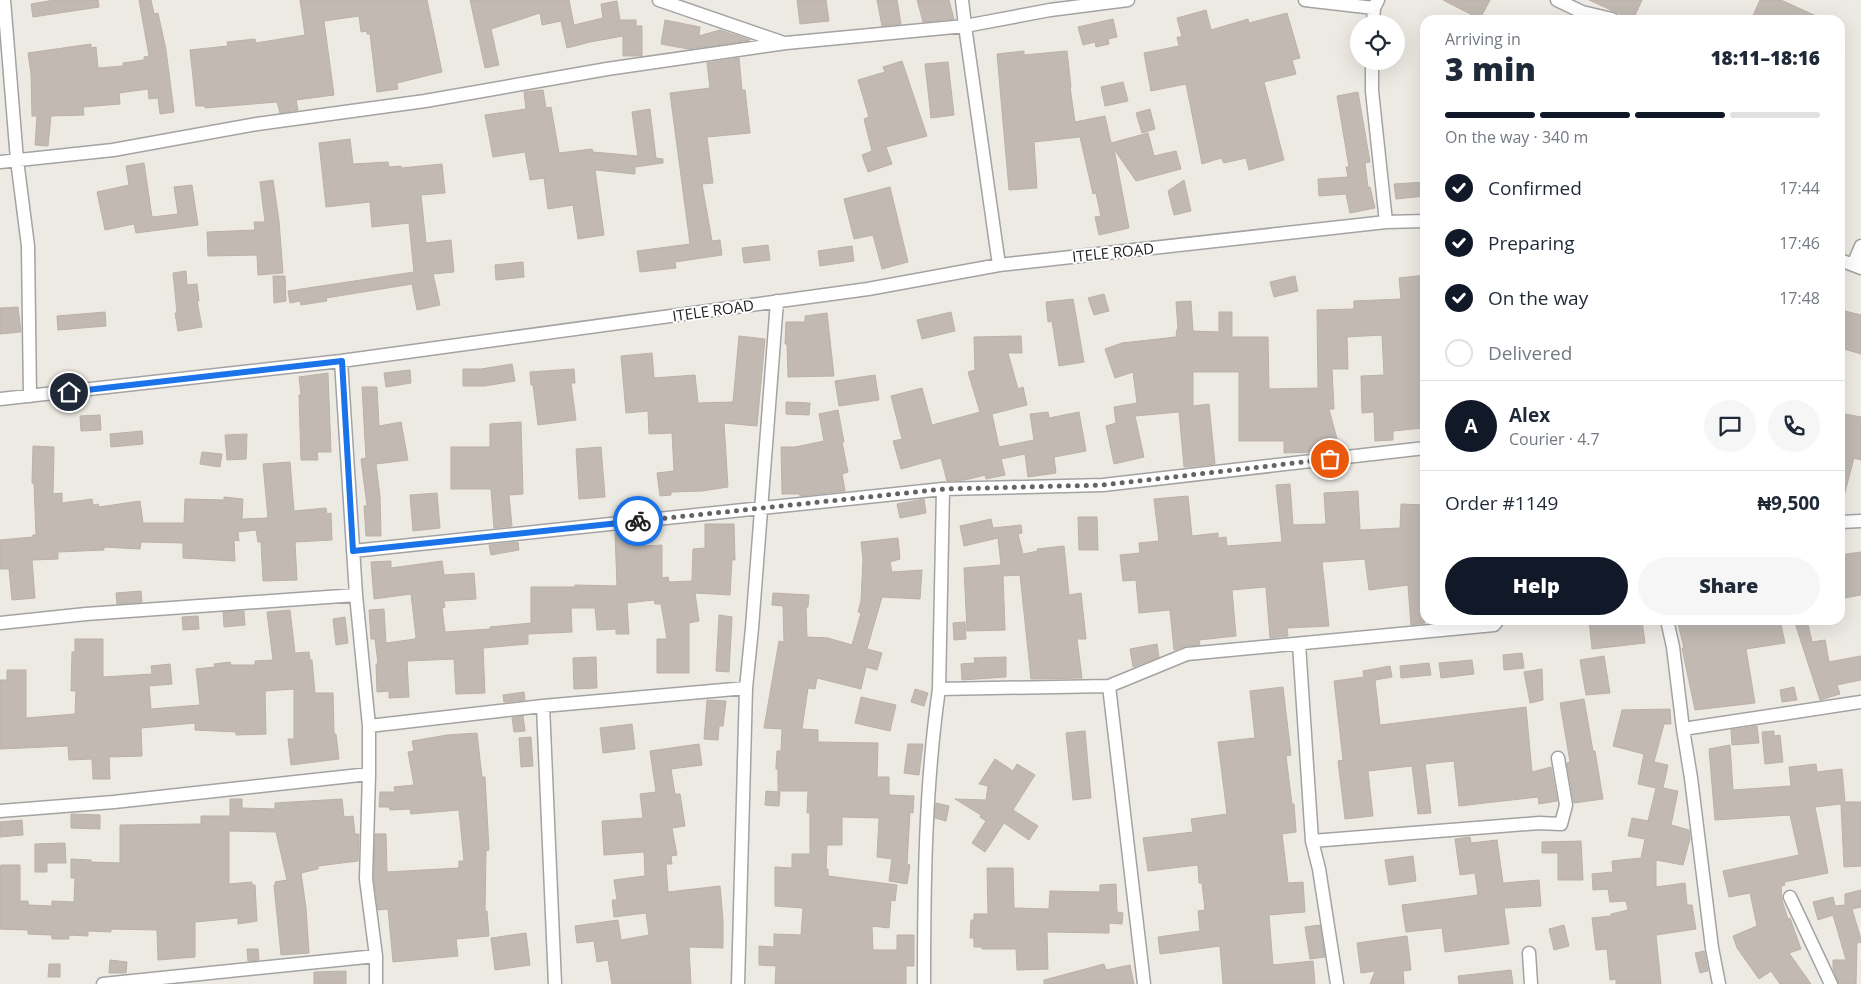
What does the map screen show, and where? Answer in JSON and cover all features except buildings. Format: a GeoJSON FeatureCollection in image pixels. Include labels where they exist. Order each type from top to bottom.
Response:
{"type":"FeatureCollection","features":[{"type":"Feature","properties":{"kind":"street"},"geometry":{"type":"LineString","coordinates":[[4,0],[17,160],[28,246],[30,396]]}},
{"type":"Feature","properties":{"kind":"street"},"geometry":{"type":"LineString","coordinates":[[659,0],[786,43]]}},
{"type":"Feature","properties":{"kind":"street"},"geometry":{"type":"LineString","coordinates":[[962,0],[1000,265]]}},
{"type":"Feature","properties":{"kind":"street"},"geometry":{"type":"LineString","coordinates":[[0,162],[113,150],[257,124],[426,101],[607,69],[786,43],[965,26],[1050,10],[1128,0]]}},
{"type":"Feature","properties":{"kind":"street"},"geometry":{"type":"LineString","coordinates":[[1305,0],[1376,4]]}},
{"type":"Feature","properties":{"kind":"street"},"geometry":{"type":"LineString","coordinates":[[1557,0],[1582,12],[1595,15]]}},
{"type":"Feature","properties":{"kind":"street"},"geometry":{"type":"LineString","coordinates":[[1372,70],[1372,91],[1386,222]]}},
{"type":"Feature","properties":{"kind":"street","name":"ITELE ROAD"},"geometry":{"type":"LineString","coordinates":[[0,400],[342,361],[868,289],[1000,265],[1386,222],[1420,221]]}},
{"type":"Feature","properties":{"kind":"street"},"geometry":{"type":"LineString","coordinates":[[1845,262],[1857,266],[1861,246]]}},
{"type":"Feature","properties":{"kind":"street"},"geometry":{"type":"LineString","coordinates":[[738,984],[746,688],[777,301]]}},
{"type":"Feature","properties":{"kind":"street"},"geometry":{"type":"LineString","coordinates":[[342,361],[356,595],[369,726],[366,878],[376,956],[376,984]]}},
{"type":"Feature","properties":{"kind":"street"},"geometry":{"type":"LineString","coordinates":[[353,551],[944,489],[1103,485],[1420,449]]}},
{"type":"Feature","properties":{"kind":"street"},"geometry":{"type":"LineString","coordinates":[[924,984],[924,876],[935,720],[939,690],[944,489]]}},
{"type":"Feature","properties":{"kind":"street"},"geometry":{"type":"LineString","coordinates":[[1845,522],[1861,521]]}},
{"type":"Feature","properties":{"kind":"street"},"geometry":{"type":"LineString","coordinates":[[0,624],[86,614],[356,595]]}},
{"type":"Feature","properties":{"kind":"street"},"geometry":{"type":"LineString","coordinates":[[939,690],[1108,686],[1187,654],[1494,625]]}},
{"type":"Feature","properties":{"kind":"street"},"geometry":{"type":"LineString","coordinates":[[1668,625],[1673,647],[1691,778],[1712,948],[1720,984]]}},
{"type":"Feature","properties":{"kind":"street"},"geometry":{"type":"LineString","coordinates":[[1299,644],[1312,841],[1319,869],[1337,984]]}},
{"type":"Feature","properties":{"kind":"street"},"geometry":{"type":"LineString","coordinates":[[1108,686],[1144,984]]}},
{"type":"Feature","properties":{"kind":"street"},"geometry":{"type":"LineString","coordinates":[[369,726],[543,706],[746,688]]}},
{"type":"Feature","properties":{"kind":"street"},"geometry":{"type":"LineString","coordinates":[[1683,729],[1861,702]]}},
{"type":"Feature","properties":{"kind":"street"},"geometry":{"type":"LineString","coordinates":[[543,706],[555,984]]}},
{"type":"Feature","properties":{"kind":"street"},"geometry":{"type":"LineString","coordinates":[[1312,841],[1539,823],[1561,824],[1566,805],[1558,758]]}},
{"type":"Feature","properties":{"kind":"street"},"geometry":{"type":"LineString","coordinates":[[0,811],[114,802],[369,774]]}},
{"type":"Feature","properties":{"kind":"street"},"geometry":{"type":"LineString","coordinates":[[1790,897],[1832,984]]}},
{"type":"Feature","properties":{"kind":"street"},"geometry":{"type":"LineString","coordinates":[[1529,953],[1531,984]]}},
{"type":"Feature","properties":{"kind":"street"},"geometry":{"type":"LineString","coordinates":[[102,984],[376,956]]}},
{"type":"Feature","properties":{"kind":"way so far"},"geometry":{"type":"LineString","coordinates":[[638,521],[944,489],[1103,485],[1330,459]]}},
{"type":"Feature","properties":{"kind":"route"},"geometry":{"type":"LineString","coordinates":[[69,392],[342,361],[353,551],[638,521]]}}]}
